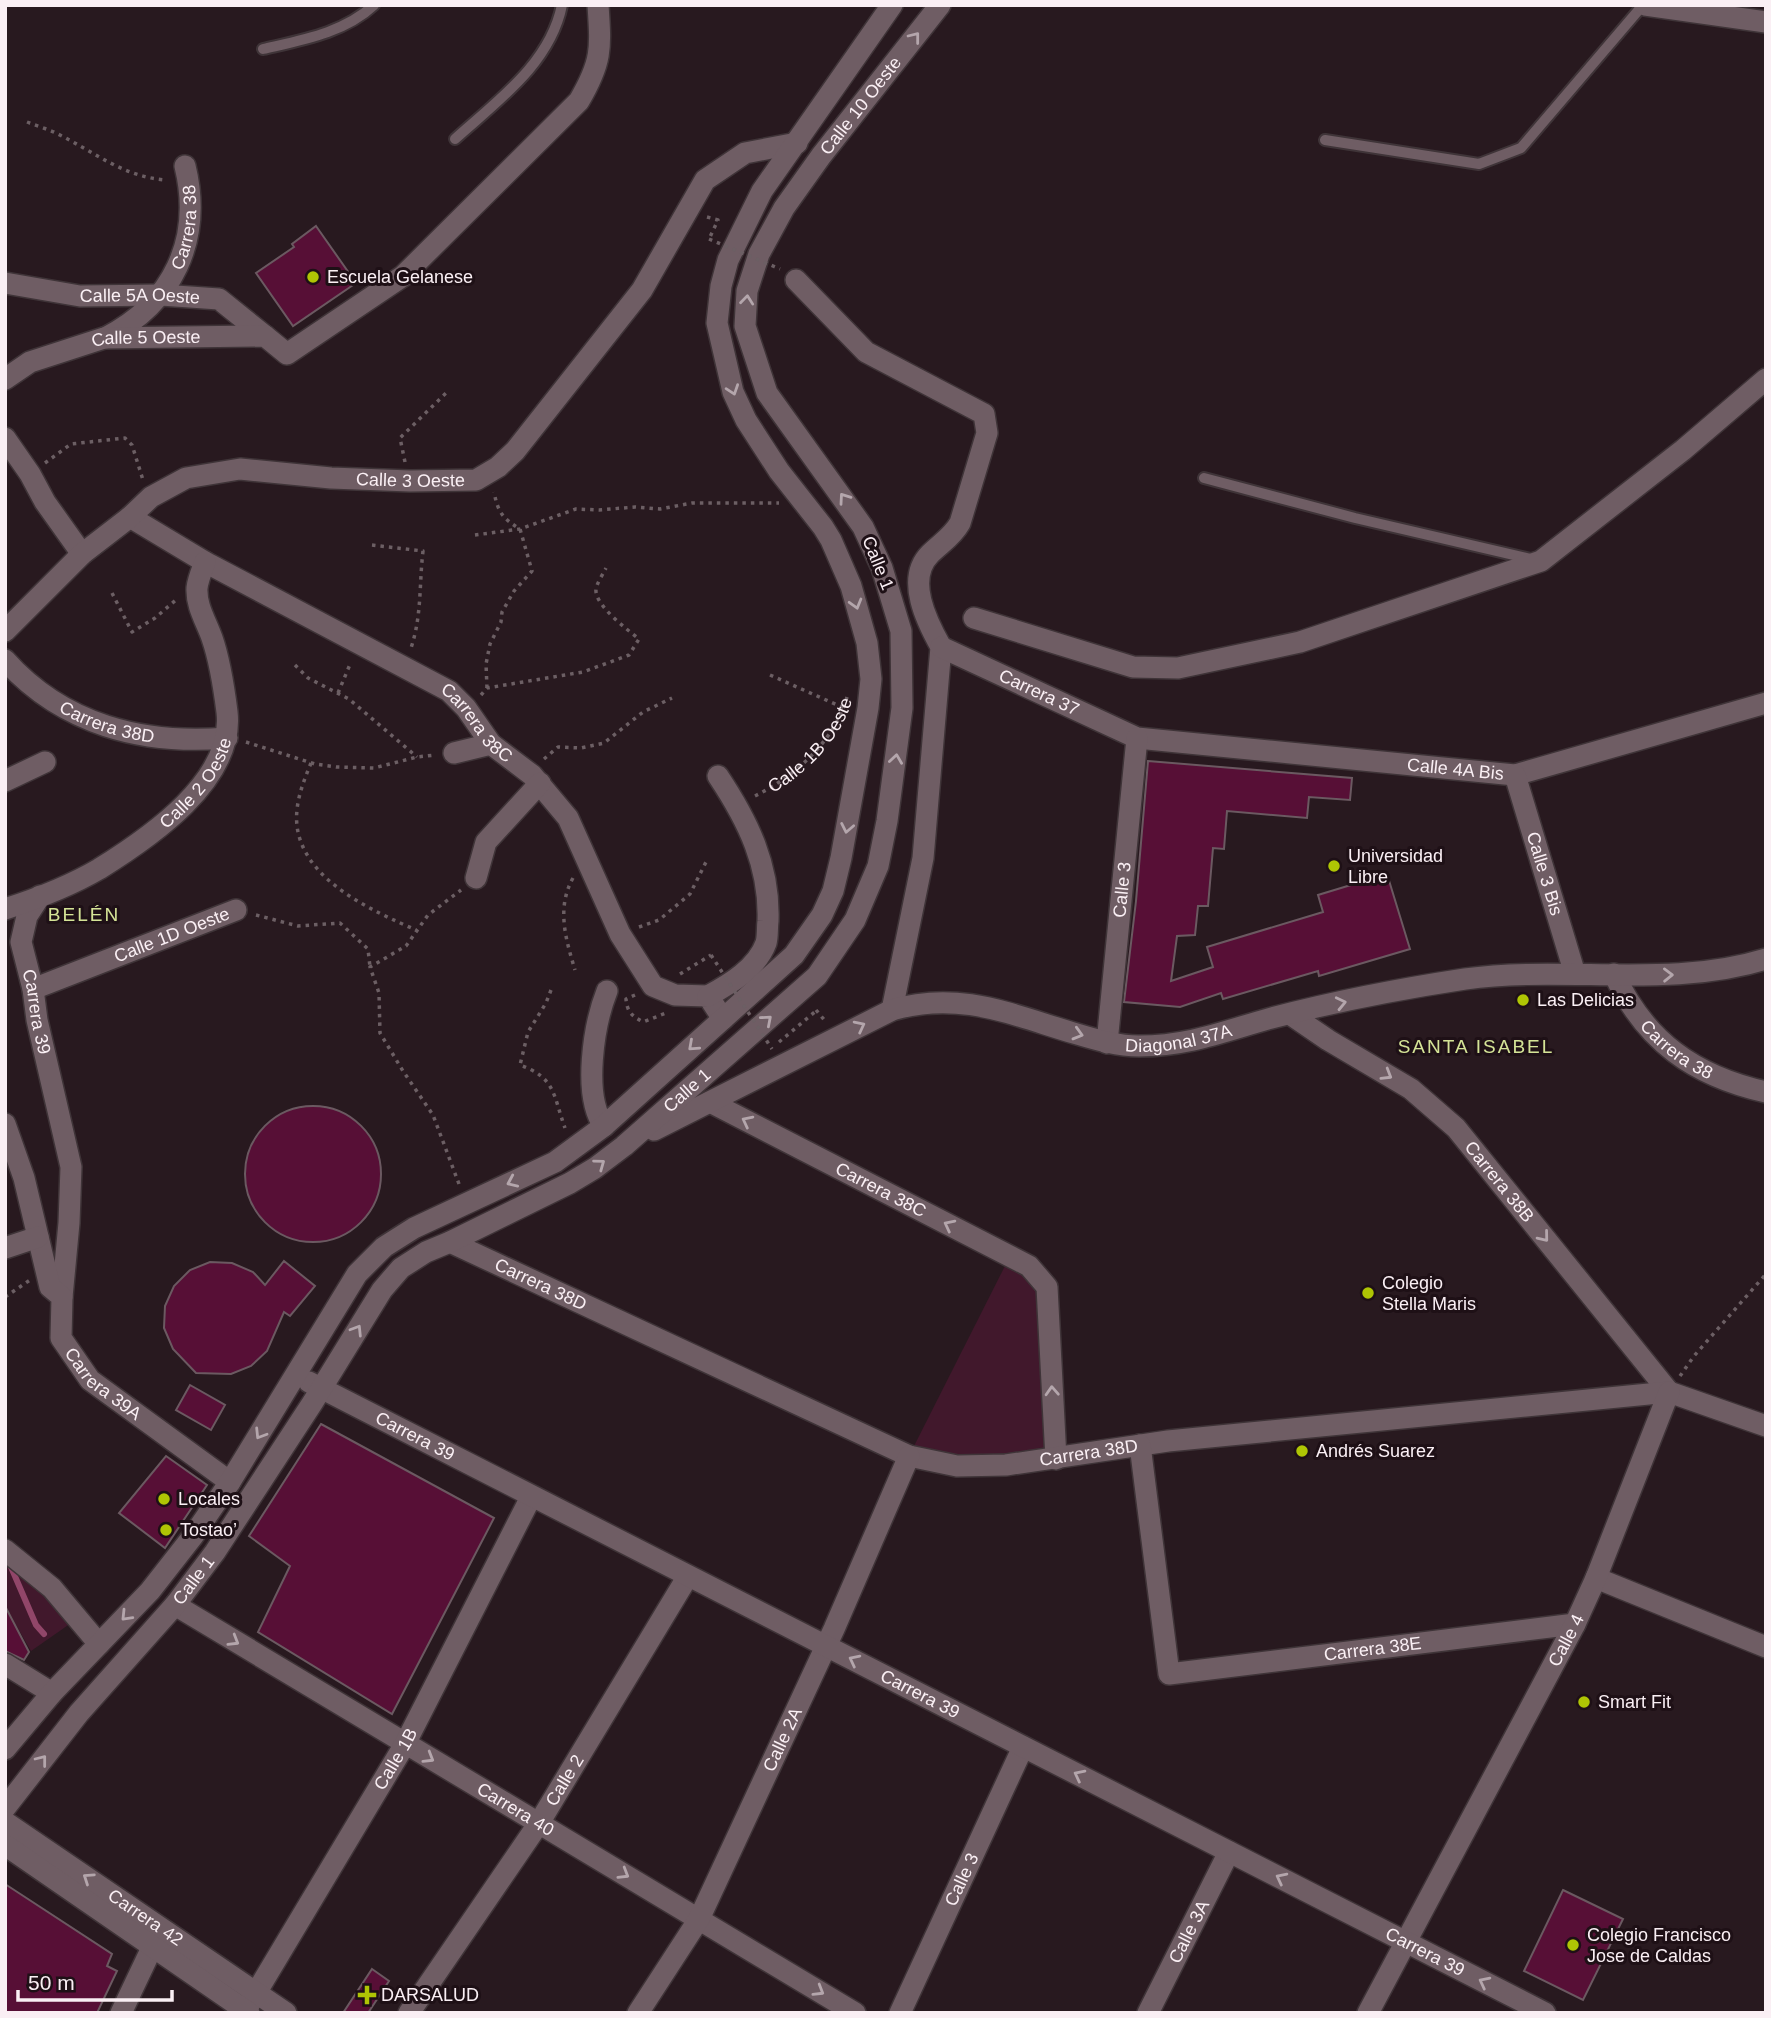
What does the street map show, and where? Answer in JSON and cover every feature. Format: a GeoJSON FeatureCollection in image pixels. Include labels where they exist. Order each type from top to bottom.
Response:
{"type":"FeatureCollection","features":[{"type":"Feature","properties":{"kind":"street"},"geometry":{"type":"LineString","coordinates":[[265,336],[288,354],[402,276],[579,101],[594,75],[600,45],[598,5]]}},
{"type":"Feature","properties":{"kind":"street","name":"Calle 10 Oeste"},"geometry":{"type":"LineString","coordinates":[[753,208],[762,191],[892,5]]}},
{"type":"Feature","properties":{"kind":"street","name":"Calle 10 Oeste"},"geometry":{"type":"LineString","coordinates":[[785,208],[821,156],[940,5]]}},
{"type":"Feature","properties":{"kind":"street"},"geometry":{"type":"LineString","coordinates":[[1644,5],[1766,22]]}},
{"type":"Feature","properties":{"kind":"street","name":"Calle 3 Oeste"},"geometry":{"type":"LineString","coordinates":[[5,631],[82,554],[152,497],[186,478],[240,469],[331,478],[476,480],[498,467],[515,451],[642,290],[705,180],[745,153],[797,143]]}},
{"type":"Feature","properties":{"kind":"street","name":"Carrera 38"},"geometry":{"type":"LineString","coordinates":[[104,338],[125,328],[144,313],[161,295],[174,275],[184,253],[190,218],[187,174]]}},
{"type":"Feature","properties":{"kind":"street","name":"Calle 1"},"geometry":{"type":"LineString","coordinates":[[5,1749],[52,1693],[150,1591],[193,1536],[230,1482],[357,1274],[384,1247],[414,1228],[555,1162],[604,1126],[715,1007],[794,955],[822,915],[833,891],[857,780],[871,679],[867,643],[838,555],[823,527],[779,471],[746,420],[733,392],[724,362],[717,323],[721,286],[728,260],[753,208]]}},
{"type":"Feature","properties":{"kind":"street","name":"Calle 1"},"geometry":{"type":"LineString","coordinates":[[5,1808],[79,1713],[175,1605],[254,1494],[388,1283],[401,1268],[426,1252],[570,1183],[624,1146],[817,976],[846,937],[865,901],[878,866],[887,821],[902,708],[901,631],[892,597],[863,527],[767,393],[745,326],[747,290],[759,254],[785,208]]}},
{"type":"Feature","properties":{"kind":"street"},"geometry":{"type":"LineString","coordinates":[[788,275],[866,352],[985,414],[987,433],[960,523],[954,534],[929,555],[920,570],[921,600],[928,624],[941,647],[923,858],[892,1010]]}},
{"type":"Feature","properties":{"kind":"street","name":"Calle 5A Oeste"},"geometry":{"type":"LineString","coordinates":[[5,283],[80,296],[161,295],[219,299],[265,336]]}},
{"type":"Feature","properties":{"kind":"street","name":"Calle 5 Oeste"},"geometry":{"type":"LineString","coordinates":[[6,379],[30,362],[104,338],[265,336]]}},
{"type":"Feature","properties":{"kind":"street"},"geometry":{"type":"LineString","coordinates":[[974,618],[1133,667],[1178,668],[1300,642],[1541,561],[1683,450],[1766,379]]}},
{"type":"Feature","properties":{"kind":"street"},"geometry":{"type":"LineString","coordinates":[[5,438],[82,554]]}},
{"type":"Feature","properties":{"kind":"street","name":"Carrera 38C"},"geometry":{"type":"LineString","coordinates":[[130,517],[205,562],[449,691],[466,708],[491,744],[536,779],[568,818],[620,934],[653,986]]}},
{"type":"Feature","properties":{"kind":"street"},"geometry":{"type":"LineString","coordinates":[[197,586],[205,562]]}},
{"type":"Feature","properties":{"kind":"street","name":"Calle 2 Oeste"},"geometry":{"type":"LineString","coordinates":[[8,902],[40,897],[97,870],[163,824],[197,794],[227,738],[227,713],[213,640],[199,607],[197,586]]}},
{"type":"Feature","properties":{"kind":"street","name":"Carrera 37"},"geometry":{"type":"LineString","coordinates":[[941,647],[1137,738]]}},
{"type":"Feature","properties":{"kind":"street","name":"Carrera 38D"},"geometry":{"type":"LineString","coordinates":[[5,660],[34,687],[58,704],[111,728],[168,740],[227,738]]}},
{"type":"Feature","properties":{"kind":"street","name":"Calle 4A Bis"},"geometry":{"type":"LineString","coordinates":[[1137,738],[1515,775],[1766,703]]}},
{"type":"Feature","properties":{"kind":"street","name":"Calle 3"},"geometry":{"type":"LineString","coordinates":[[1107,1043],[1137,738]]}},
{"type":"Feature","properties":{"kind":"street"},"geometry":{"type":"LineString","coordinates":[[454,753],[491,744]]}},
{"type":"Feature","properties":{"kind":"street"},"geometry":{"type":"LineString","coordinates":[[5,781],[45,762]]}},
{"type":"Feature","properties":{"kind":"street","name":"Calle 3 Bis"},"geometry":{"type":"LineString","coordinates":[[1515,775],[1575,974]]}},
{"type":"Feature","properties":{"kind":"street"},"geometry":{"type":"LineString","coordinates":[[653,986],[715,1007],[733,982],[755,961],[767,942],[769,901],[764,869],[749,826],[718,776]]}},
{"type":"Feature","properties":{"kind":"street"},"geometry":{"type":"LineString","coordinates":[[476,878],[486,842],[536,779]]}},
{"type":"Feature","properties":{"kind":"street","name":"Carrera 39"},"geometry":{"type":"LineString","coordinates":[[40,897],[27,916],[21,942],[71,1167],[62,1297]]}},
{"type":"Feature","properties":{"kind":"street","name":"Calle 1D Oeste"},"geometry":{"type":"LineString","coordinates":[[33,989],[236,910]]}},
{"type":"Feature","properties":{"kind":"street","name":"Diagonal 37A"},"geometry":{"type":"LineString","coordinates":[[624,1146],[892,1010],[925,1002],[959,1002],[1107,1043],[1135,1046],[1186,1044],[1290,1014],[1383,993],[1468,979],[1575,974],[1698,973],[1745,966],[1766,959]]}},
{"type":"Feature","properties":{"kind":"street","name":"Carrera 38"},"geometry":{"type":"LineString","coordinates":[[1614,974],[1644,1026],[1662,1044],[1705,1072],[1766,1092]]}},
{"type":"Feature","properties":{"kind":"street"},"geometry":{"type":"LineString","coordinates":[[604,1126],[596,1112],[592,1074],[594,1043],[607,991]]}},
{"type":"Feature","properties":{"kind":"street","name":"Carrera 38B"},"geometry":{"type":"LineString","coordinates":[[1290,1014],[1410,1089],[1456,1128],[1669,1392]]}},
{"type":"Feature","properties":{"kind":"street","name":"Carrera 38C"},"geometry":{"type":"LineString","coordinates":[[710,1102],[1029,1266],[1047,1287],[1056,1459]]}},
{"type":"Feature","properties":{"kind":"street"},"geometry":{"type":"LineString","coordinates":[[5,1124],[24,1178],[50,1287],[62,1297]]}},
{"type":"Feature","properties":{"kind":"street"},"geometry":{"type":"LineString","coordinates":[[5,1248],[38,1237]]}},
{"type":"Feature","properties":{"kind":"street","name":"Carrera 38D"},"geometry":{"type":"LineString","coordinates":[[450,1242],[909,1456],[957,1466],[1006,1465],[1140,1446],[1669,1392],[1766,1426]]}},
{"type":"Feature","properties":{"kind":"street","name":"Carrera 39A"},"geometry":{"type":"LineString","coordinates":[[62,1297],[61,1338],[90,1380],[230,1482]]}},
{"type":"Feature","properties":{"kind":"street","name":"Carrera 39"},"geometry":{"type":"LineString","coordinates":[[296,1375],[1545,2013]]}},
{"type":"Feature","properties":{"kind":"street","name":"Calle 4"},"geometry":{"type":"LineString","coordinates":[[1368,2013],[1575,1624],[1597,1578],[1669,1392]]}},
{"type":"Feature","properties":{"kind":"street","name":"Carrera 38E"},"geometry":{"type":"LineString","coordinates":[[1140,1446],[1169,1674],[1575,1624]]}},
{"type":"Feature","properties":{"kind":"street","name":"Calle 2A"},"geometry":{"type":"LineString","coordinates":[[638,2013],[699,1919],[826,1646],[909,1456]]}},
{"type":"Feature","properties":{"kind":"street","name":"Calle 1B"},"geometry":{"type":"LineString","coordinates":[[250,2005],[405,1744],[531,1497]]}},
{"type":"Feature","properties":{"kind":"street"},"geometry":{"type":"LineString","coordinates":[[5,1550],[52,1588],[99,1644]]}},
{"type":"Feature","properties":{"kind":"street","name":"Calle 2"},"geometry":{"type":"LineString","coordinates":[[409,2013],[538,1823],[688,1576]]}},
{"type":"Feature","properties":{"kind":"street"},"geometry":{"type":"LineString","coordinates":[[1597,1578],[1766,1647]]}},
{"type":"Feature","properties":{"kind":"street","name":"Carrera 40"},"geometry":{"type":"LineString","coordinates":[[175,1605],[855,2013]]}},
{"type":"Feature","properties":{"kind":"street"},"geometry":{"type":"LineString","coordinates":[[5,1664],[52,1693]]}},
{"type":"Feature","properties":{"kind":"street","name":"Calle 3"},"geometry":{"type":"LineString","coordinates":[[900,2013],[1023,1747]]}},
{"type":"Feature","properties":{"kind":"street","name":"Carrera 42"},"geometry":{"type":"LineString","coordinates":[[5,1822],[250,2005],[286,2013]]}},
{"type":"Feature","properties":{"kind":"street","name":"Carrera 42"},"geometry":{"type":"LineString","coordinates":[[5,1845],[157,1937]]}},
{"type":"Feature","properties":{"kind":"street","name":"Calle 3A"},"geometry":{"type":"LineString","coordinates":[[1148,2013],[1229,1852]]}},
{"type":"Feature","properties":{"kind":"street"},"geometry":{"type":"LineString","coordinates":[[121,2013],[157,1937]]}},
{"type":"Feature","properties":{"kind":"lane"},"geometry":{"type":"LineString","coordinates":[[263,50],[326,34],[363,15],[374,5]]}},
{"type":"Feature","properties":{"kind":"lane"},"geometry":{"type":"LineString","coordinates":[[455,139],[527,75],[558,26],[562,5]]}},
{"type":"Feature","properties":{"kind":"lane"},"geometry":{"type":"LineString","coordinates":[[1325,140],[1479,164],[1521,148],[1644,5]]}},
{"type":"Feature","properties":{"kind":"lane"},"geometry":{"type":"LineString","coordinates":[[1204,478],[1355,518],[1541,561]]}},
{"type":"Feature","properties":{"kind":"path"},"geometry":{"type":"LineString","coordinates":[[27,122],[55,133],[118,169],[151,179],[187,174]]}},
{"type":"Feature","properties":{"kind":"path"},"geometry":{"type":"LineString","coordinates":[[709,239],[788,275]]}},
{"type":"Feature","properties":{"kind":"path"},"geometry":{"type":"LineString","coordinates":[[722,255],[727,244]]}},
{"type":"Feature","properties":{"kind":"path"},"geometry":{"type":"LineString","coordinates":[[410,481],[400,438],[447,392]]}},
{"type":"Feature","properties":{"kind":"path"},"geometry":{"type":"LineString","coordinates":[[30,474],[71,444],[125,438],[132,445],[142,478],[152,497]]}},
{"type":"Feature","properties":{"kind":"path"},"geometry":{"type":"LineString","coordinates":[[487,688],[488,654],[502,612],[514,591],[532,571],[520,529],[504,519],[497,505],[493,489],[498,467]]}},
{"type":"Feature","properties":{"kind":"path"},"geometry":{"type":"LineString","coordinates":[[475,536],[520,529],[576,509],[660,509],[692,503],[784,504]]}},
{"type":"Feature","properties":{"kind":"path"},"geometry":{"type":"LineString","coordinates":[[372,545],[423,551],[418,628],[405,667]]}},
{"type":"Feature","properties":{"kind":"path"},"geometry":{"type":"LineString","coordinates":[[466,708],[487,688],[583,672],[629,654],[639,639],[606,610],[596,589],[606,568]]}},
{"type":"Feature","properties":{"kind":"path"},"geometry":{"type":"LineString","coordinates":[[113,593],[132,632],[197,586]]}},
{"type":"Feature","properties":{"kind":"path"},"geometry":{"type":"LineString","coordinates":[[338,692],[360,643]]}},
{"type":"Feature","properties":{"kind":"path"},"geometry":{"type":"LineString","coordinates":[[295,665],[308,678],[349,699],[417,757]]}},
{"type":"Feature","properties":{"kind":"path"},"geometry":{"type":"LineString","coordinates":[[770,675],[844,708]]}},
{"type":"Feature","properties":{"kind":"path","name":"Calle 1B Oeste"},"geometry":{"type":"LineString","coordinates":[[737,805],[782,783],[818,750],[844,708],[850,686]]}},
{"type":"Feature","properties":{"kind":"path"},"geometry":{"type":"LineString","coordinates":[[536,779],[547,755],[558,747],[580,748],[604,743],[643,712],[673,698]]}},
{"type":"Feature","properties":{"kind":"path"},"geometry":{"type":"LineString","coordinates":[[227,738],[255,743],[262,748],[311,763],[374,768],[417,757],[454,753]]}},
{"type":"Feature","properties":{"kind":"path"},"geometry":{"type":"LineString","coordinates":[[311,763],[300,790],[298,832],[319,872],[350,895],[416,930]]}},
{"type":"Feature","properties":{"kind":"path"},"geometry":{"type":"LineString","coordinates":[[620,934],[659,920],[690,894],[708,858]]}},
{"type":"Feature","properties":{"kind":"path"},"geometry":{"type":"LineString","coordinates":[[575,970],[563,931],[564,903],[571,881],[587,860]]}},
{"type":"Feature","properties":{"kind":"path"},"geometry":{"type":"LineString","coordinates":[[463,1194],[433,1115],[402,1071],[380,1033],[379,993],[370,967],[406,946],[428,915],[476,878]]}},
{"type":"Feature","properties":{"kind":"path","name":"Calle 1D Oeste"},"geometry":{"type":"LineString","coordinates":[[236,910],[298,926],[340,923],[368,949],[370,967]]}},
{"type":"Feature","properties":{"kind":"path"},"geometry":{"type":"LineString","coordinates":[[676,1008],[643,1022],[632,1016],[626,1008],[626,999],[691,970],[711,955],[772,1049],[816,1010]]}},
{"type":"Feature","properties":{"kind":"path"},"geometry":{"type":"LineString","coordinates":[[715,1007],[742,986]]}},
{"type":"Feature","properties":{"kind":"path"},"geometry":{"type":"LineString","coordinates":[[551,990],[528,1032],[520,1065],[542,1074],[548,1081],[566,1131]]}},
{"type":"Feature","properties":{"kind":"path"},"geometry":{"type":"LineString","coordinates":[[811,1003],[830,1027]]}},
{"type":"Feature","properties":{"kind":"path"},"geometry":{"type":"LineString","coordinates":[[5,1297],[46,1269]]}},
{"type":"Feature","properties":{"kind":"path"},"geometry":{"type":"LineString","coordinates":[[1669,1392],[1694,1356],[1766,1274]]}},
{"type":"Feature","properties":{"kind":"shaded area"},"geometry":{"type":"Polygon","coordinates":[[[1010,1256],[1047,1287],[1056,1459],[909,1456],[1010,1256]]]}},
{"type":"Feature","properties":{"kind":"shaded area"},"geometry":{"type":"Polygon","coordinates":[[[5,1553],[74,1621],[31,1651],[5,1606],[5,1553]]]}},
{"type":"Feature","properties":{"kind":"building"},"geometry":{"type":"Polygon","coordinates":[[[316,226],[356,283],[293,326],[256,273],[294,247],[292,244],[316,226]]]}},
{"type":"Feature","properties":{"kind":"building"},"geometry":{"type":"Polygon","coordinates":[[[1148,761],[1352,778],[1350,800],[1309,797],[1307,818],[1227,811],[1224,849],[1213,848],[1208,906],[1198,906],[1195,935],[1177,936],[1171,981],[1213,967],[1207,947],[1323,912],[1318,895],[1387,874],[1410,949],[1319,976],[1318,971],[1223,999],[1221,993],[1180,1007],[1124,1002],[1148,761]]]}},
{"type":"Feature","properties":{"kind":"building"},"geometry":{"type":"Polygon","coordinates":[[[313,1106],[339,1111],[361,1126],[376,1148],[381,1174],[376,1200],[361,1222],[339,1237],[313,1242],[287,1237],[265,1222],[250,1200],[245,1174],[250,1148],[265,1126],[287,1111],[313,1106]]]}},
{"type":"Feature","properties":{"kind":"building"},"geometry":{"type":"Polygon","coordinates":[[[284,1261],[315,1286],[290,1316],[284,1312],[267,1351],[251,1366],[231,1374],[196,1373],[173,1349],[164,1328],[165,1306],[174,1286],[190,1270],[210,1262],[232,1263],[253,1272],[265,1285],[284,1261]]]}},
{"type":"Feature","properties":{"kind":"building"},"geometry":{"type":"Polygon","coordinates":[[[190,1385],[225,1405],[211,1430],[176,1410],[190,1385]]]}},
{"type":"Feature","properties":{"kind":"building"},"geometry":{"type":"Polygon","coordinates":[[[321,1424],[494,1518],[392,1714],[258,1632],[290,1566],[249,1536],[321,1424]]]}},
{"type":"Feature","properties":{"kind":"building","name":"Locales"},"geometry":{"type":"Polygon","coordinates":[[[166,1456],[207,1485],[165,1548],[119,1513],[166,1456]]]}},
{"type":"Feature","properties":{"kind":"building"},"geometry":{"type":"Polygon","coordinates":[[[5,1606],[29,1652],[24,1660],[5,1651],[5,1606]]]}},
{"type":"Feature","properties":{"kind":"building"},"geometry":{"type":"Polygon","coordinates":[[[5,1884],[112,1954],[107,1966],[117,1971],[97,2013],[5,2013],[5,1884]]]}},
{"type":"Feature","properties":{"kind":"building","name":"Colegio Francisco Jose de Caldas"},"geometry":{"type":"Polygon","coordinates":[[[1563,1890],[1623,1919],[1583,2000],[1524,1971],[1563,1890]]]}},
{"type":"Feature","properties":{"kind":"building","name":"DARSALUD"},"geometry":{"type":"Polygon","coordinates":[[[372,1969],[389,1981],[368,2013],[343,2013],[372,1969]]]}},
{"type":"Feature","properties":{"kind":"waterway"},"geometry":{"type":"LineString","coordinates":[[11,1567],[36,1625],[44,1634]]}},
{"type":"Feature","properties":{"kind":"place","name":"Escuela Gelanese"},"geometry":{"type":"Point","coordinates":[313,277]}},
{"type":"Feature","properties":{"kind":"place","name":"Universidad Libre"},"geometry":{"type":"Point","coordinates":[1334,866]}},
{"type":"Feature","properties":{"kind":"place","name":"Las Delicias"},"geometry":{"type":"Point","coordinates":[1523,1000]}},
{"type":"Feature","properties":{"kind":"place","name":"Colegio Stella Maris"},"geometry":{"type":"Point","coordinates":[1368,1293]}},
{"type":"Feature","properties":{"kind":"place","name":"Andrés Suarez"},"geometry":{"type":"Point","coordinates":[1302,1451]}},
{"type":"Feature","properties":{"kind":"place","name":"Locales"},"geometry":{"type":"Point","coordinates":[164,1499]}},
{"type":"Feature","properties":{"kind":"place","name":"Tostao’"},"geometry":{"type":"Point","coordinates":[166,1530]}},
{"type":"Feature","properties":{"kind":"place","name":"Smart Fit"},"geometry":{"type":"Point","coordinates":[1584,1702]}},
{"type":"Feature","properties":{"kind":"place","name":"Colegio Francisco Jose de Caldas"},"geometry":{"type":"Point","coordinates":[1573,1945]}},
{"type":"Feature","properties":{"kind":"place","name":"DARSALUD"},"geometry":{"type":"Point","coordinates":[367,1995]}},
{"type":"Feature","properties":{"kind":"district","name":"BELÉN"},"geometry":{"type":"Point","coordinates":[84,914]}},
{"type":"Feature","properties":{"kind":"district","name":"SANTA ISABEL"},"geometry":{"type":"Point","coordinates":[1476,1046]}}]}
